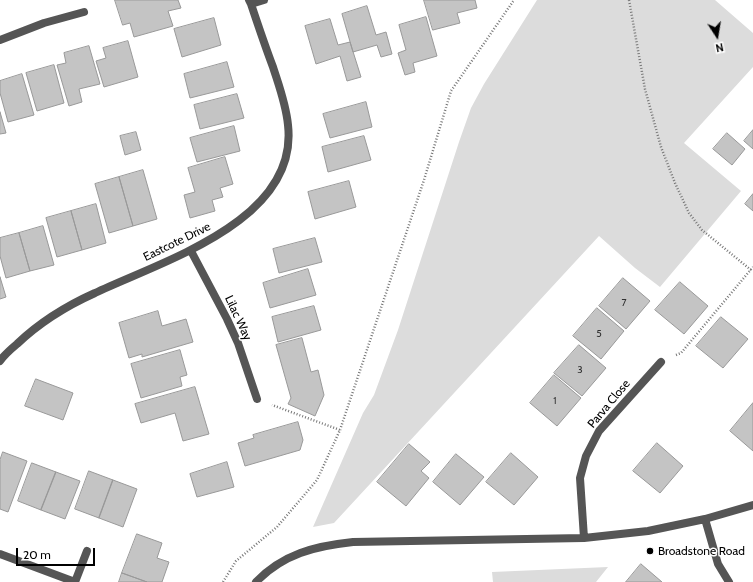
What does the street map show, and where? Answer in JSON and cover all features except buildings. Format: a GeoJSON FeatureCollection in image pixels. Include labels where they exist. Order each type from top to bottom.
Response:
{"type":"FeatureCollection","features":[{"type":"Feature","properties":{"kind":"street"},"geometry":{"type":"LineString","coordinates":[[250,2],[264,0]]}},
{"type":"Feature","properties":{"kind":"street","name":"Eastcote Drive"},"geometry":{"type":"LineString","coordinates":[[0,361],[26,335],[52,315],[94,293],[191,251],[224,232],[252,209],[270,191],[282,170],[288,150],[289,126],[284,99],[250,2]]}},
{"type":"Feature","properties":{"kind":"street"},"geometry":{"type":"LineString","coordinates":[[0,40],[44,23],[84,12]]}},
{"type":"Feature","properties":{"kind":"street","name":"Lilac Way"},"geometry":{"type":"LineString","coordinates":[[191,251],[238,343],[257,399]]}},
{"type":"Feature","properties":{"kind":"street","name":"Parva Close"},"geometry":{"type":"LineString","coordinates":[[584,538],[580,478],[586,456],[599,431],[661,362]]}},
{"type":"Feature","properties":{"kind":"street"},"geometry":{"type":"LineString","coordinates":[[256,582],[280,562],[303,551],[327,545],[353,542],[584,538],[648,531],[705,519],[753,505]]}},
{"type":"Feature","properties":{"kind":"street"},"geometry":{"type":"LineString","coordinates":[[705,519],[718,564],[729,582]]}},
{"type":"Feature","properties":{"kind":"street"},"geometry":{"type":"LineString","coordinates":[[0,554],[75,582],[87,551]]}},
{"type":"Feature","properties":{"kind":"path"},"geometry":{"type":"LineString","coordinates":[[223,582],[236,561],[277,526],[317,480],[340,430],[424,180],[451,92],[514,0]]}},
{"type":"Feature","properties":{"kind":"path"},"geometry":{"type":"LineString","coordinates":[[629,0],[645,89],[661,147],[689,213],[702,230],[752,268],[681,353],[661,362]]}},
{"type":"Feature","properties":{"kind":"path"},"geometry":{"type":"LineString","coordinates":[[257,399],[340,430]]}},
{"type":"Feature","properties":{"kind":"shaded area"},"geometry":{"type":"Polygon","coordinates":[[[537,0],[715,0],[753,33],[753,67],[684,143],[741,191],[660,287],[635,268],[599,236],[334,523],[313,527],[363,413],[374,395],[398,330],[471,108],[484,84],[537,0]]]}},
{"type":"Feature","properties":{"kind":"shaded area"},"geometry":{"type":"Polygon","coordinates":[[[608,567],[596,582],[493,582],[492,572],[608,567]]]}},
{"type":"Feature","properties":{"kind":"place","name":"Broadstone Road"},"geometry":{"type":"Point","coordinates":[650,551]}}]}
